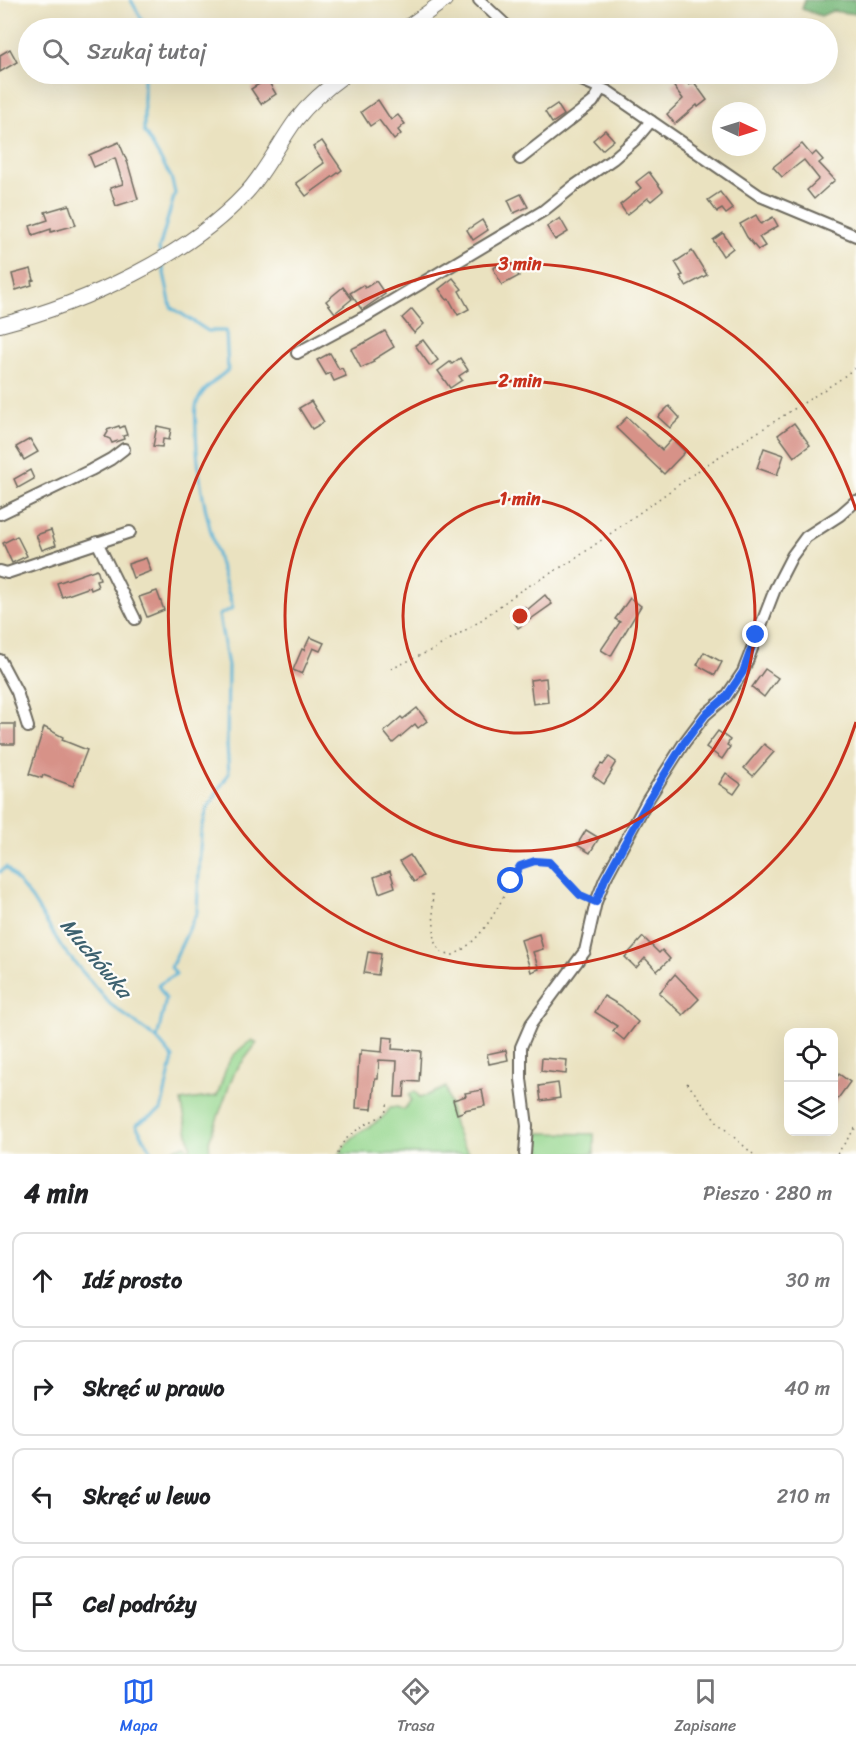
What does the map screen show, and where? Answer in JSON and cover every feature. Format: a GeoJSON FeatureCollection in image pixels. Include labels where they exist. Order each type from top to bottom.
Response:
{"type":"FeatureCollection","features":[{"type":"Feature","properties":{"kind":"main road"},"geometry":{"type":"LineString","coordinates":[[420,18],[445,0]]}},
{"type":"Feature","properties":{"kind":"main road"},"geometry":{"type":"LineString","coordinates":[[0,325],[66,304],[113,284],[161,259],[197,236],[248,191],[296,120],[312,102],[334,84]]}},
{"type":"Feature","properties":{"kind":"street"},"geometry":{"type":"LineString","coordinates":[[479,0],[498,18]]}},
{"type":"Feature","properties":{"kind":"street"},"geometry":{"type":"LineString","coordinates":[[590,84],[651,121],[760,196],[856,236]]}},
{"type":"Feature","properties":{"kind":"street"},"geometry":{"type":"LineString","coordinates":[[520,159],[592,102],[601,89]]}},
{"type":"Feature","properties":{"kind":"street"},"geometry":{"type":"LineString","coordinates":[[297,353],[368,315],[543,211],[613,159],[636,139],[651,121]]}},
{"type":"Feature","properties":{"kind":"street"},"geometry":{"type":"LineString","coordinates":[[0,514],[92,470],[124,449]]}},
{"type":"Feature","properties":{"kind":"street"},"geometry":{"type":"LineString","coordinates":[[525,1154],[527,1126],[521,1079],[520,1047],[531,1024],[585,951],[596,902],[605,879],[684,743],[705,715],[726,697],[743,672],[775,589],[792,556],[806,537],[840,515],[856,501]]}},
{"type":"Feature","properties":{"kind":"street"},"geometry":{"type":"LineString","coordinates":[[0,571],[7,573],[130,532]]}},
{"type":"Feature","properties":{"kind":"street"},"geometry":{"type":"LineString","coordinates":[[97,542],[135,620]]}},
{"type":"Feature","properties":{"kind":"street"},"geometry":{"type":"LineString","coordinates":[[0,660],[17,692],[28,727]]}},
{"type":"Feature","properties":{"kind":"path"},"geometry":{"type":"LineString","coordinates":[[391,669],[436,648],[477,623],[520,591],[575,559],[706,465],[838,381],[856,367]]}},
{"type":"Feature","properties":{"kind":"path"},"geometry":{"type":"LineString","coordinates":[[432,894],[435,943],[441,952],[451,956],[463,951],[486,927],[520,866],[535,861],[549,862],[580,895],[596,902]]}},
{"type":"Feature","properties":{"kind":"path"},"geometry":{"type":"LineString","coordinates":[[687,1083],[719,1124],[753,1154]]}},
{"type":"Feature","properties":{"kind":"path"},"geometry":{"type":"LineString","coordinates":[[338,1154],[339,1149],[351,1135],[385,1114],[388,1102]]}},
{"type":"Feature","properties":{"kind":"path"},"geometry":{"type":"LineString","coordinates":[[837,1154],[856,1127]]}},
{"type":"Feature","properties":{"kind":"green space"},"geometry":{"type":"Polygon","coordinates":[[[805,0],[856,0],[856,14],[832,11],[821,16],[802,9],[805,0]]]}},
{"type":"Feature","properties":{"kind":"green space"},"geometry":{"type":"Polygon","coordinates":[[[252,1040],[257,1043],[234,1073],[209,1141],[210,1154],[162,1154],[185,1145],[187,1149],[191,1148],[181,1101],[217,1096],[231,1059],[252,1040]]]}},
{"type":"Feature","properties":{"kind":"green space"},"geometry":{"type":"Polygon","coordinates":[[[446,1087],[456,1131],[470,1154],[340,1154],[345,1145],[379,1120],[390,1108],[397,1107],[404,1110],[411,1100],[409,1095],[415,1091],[420,1098],[446,1087]]]}},
{"type":"Feature","properties":{"kind":"green space"},"geometry":{"type":"Polygon","coordinates":[[[534,1133],[594,1134],[594,1154],[528,1154],[530,1138],[534,1133]]]}},
{"type":"Feature","properties":{"kind":"building"},"geometry":{"type":"Polygon","coordinates":[[[10,49],[17,62],[0,72],[0,55],[10,49]]]}},
{"type":"Feature","properties":{"kind":"building"},"geometry":{"type":"Polygon","coordinates":[[[259,84],[270,84],[276,94],[261,104],[251,89],[259,84]]]}},
{"type":"Feature","properties":{"kind":"building"},"geometry":{"type":"Polygon","coordinates":[[[672,84],[695,84],[707,100],[698,107],[697,105],[675,124],[667,114],[683,99],[672,84]]]}},
{"type":"Feature","properties":{"kind":"building"},"geometry":{"type":"Polygon","coordinates":[[[378,100],[391,120],[398,115],[405,124],[398,130],[401,134],[394,140],[379,120],[370,126],[361,112],[378,100]]]}},
{"type":"Feature","properties":{"kind":"building"},"geometry":{"type":"Polygon","coordinates":[[[557,104],[564,115],[552,123],[545,112],[557,104]]]}},
{"type":"Feature","properties":{"kind":"building"},"geometry":{"type":"Polygon","coordinates":[[[605,130],[614,140],[602,150],[593,140],[605,130]]]}},
{"type":"Feature","properties":{"kind":"building"},"geometry":{"type":"Polygon","coordinates":[[[322,141],[342,170],[306,196],[296,183],[324,163],[313,147],[322,141]]]}},
{"type":"Feature","properties":{"kind":"building"},"geometry":{"type":"Polygon","coordinates":[[[119,142],[138,199],[116,206],[110,188],[123,184],[115,158],[94,167],[89,155],[119,142]]]}},
{"type":"Feature","properties":{"kind":"building"},"geometry":{"type":"Polygon","coordinates":[[[802,144],[812,156],[816,152],[823,160],[819,163],[835,180],[814,199],[807,190],[819,179],[804,160],[782,177],[773,167],[802,144]]]}},
{"type":"Feature","properties":{"kind":"building"},"geometry":{"type":"Polygon","coordinates":[[[649,172],[663,191],[651,201],[648,198],[627,215],[620,205],[641,188],[636,182],[649,172]]]}},
{"type":"Feature","properties":{"kind":"building"},"geometry":{"type":"Polygon","coordinates":[[[720,192],[733,209],[726,214],[722,209],[717,212],[708,200],[720,192]]]}},
{"type":"Feature","properties":{"kind":"building"},"geometry":{"type":"Polygon","coordinates":[[[521,194],[528,207],[514,213],[508,200],[521,194]]]}},
{"type":"Feature","properties":{"kind":"building"},"geometry":{"type":"Polygon","coordinates":[[[69,205],[76,225],[33,235],[30,226],[48,220],[45,212],[69,205]]]}},
{"type":"Feature","properties":{"kind":"building"},"geometry":{"type":"Polygon","coordinates":[[[756,215],[761,224],[773,217],[778,226],[759,237],[765,246],[758,250],[740,224],[756,215]]]}},
{"type":"Feature","properties":{"kind":"building"},"geometry":{"type":"Polygon","coordinates":[[[560,218],[568,232],[555,240],[547,227],[560,218]]]}},
{"type":"Feature","properties":{"kind":"building"},"geometry":{"type":"Polygon","coordinates":[[[482,220],[488,230],[473,240],[467,230],[482,220]]]}},
{"type":"Feature","properties":{"kind":"building"},"geometry":{"type":"Polygon","coordinates":[[[723,233],[733,248],[723,256],[713,240],[723,233]]]}},
{"type":"Feature","properties":{"kind":"building"},"geometry":{"type":"Polygon","coordinates":[[[692,251],[707,275],[686,286],[680,276],[683,275],[675,262],[692,251]]]}},
{"type":"Feature","properties":{"kind":"building"},"geometry":{"type":"Polygon","coordinates":[[[509,259],[519,276],[502,285],[493,268],[509,259]]]}},
{"type":"Feature","properties":{"kind":"building"},"geometry":{"type":"Polygon","coordinates":[[[31,269],[34,280],[31,281],[32,285],[16,290],[12,274],[31,269]]]}},
{"type":"Feature","properties":{"kind":"building"},"geometry":{"type":"Polygon","coordinates":[[[453,278],[462,289],[459,291],[469,309],[458,315],[449,299],[447,300],[439,289],[453,278]]]}},
{"type":"Feature","properties":{"kind":"building"},"geometry":{"type":"Polygon","coordinates":[[[376,281],[385,294],[362,310],[350,293],[363,285],[365,288],[376,281]]]}},
{"type":"Feature","properties":{"kind":"building"},"geometry":{"type":"Polygon","coordinates":[[[343,287],[352,299],[335,313],[326,301],[343,287]]]}},
{"type":"Feature","properties":{"kind":"building"},"geometry":{"type":"Polygon","coordinates":[[[412,309],[424,324],[414,333],[402,318],[412,309]]]}},
{"type":"Feature","properties":{"kind":"building"},"geometry":{"type":"Polygon","coordinates":[[[385,331],[394,347],[373,360],[374,362],[361,368],[351,349],[385,331]]]}},
{"type":"Feature","properties":{"kind":"building"},"geometry":{"type":"Polygon","coordinates":[[[423,340],[438,360],[430,366],[415,345],[423,340]]]}},
{"type":"Feature","properties":{"kind":"building"},"geometry":{"type":"Polygon","coordinates":[[[330,353],[346,376],[334,381],[330,373],[326,375],[317,360],[330,353]]]}},
{"type":"Feature","properties":{"kind":"building"},"geometry":{"type":"Polygon","coordinates":[[[460,358],[468,370],[459,376],[462,380],[450,388],[438,371],[460,358]]]}},
{"type":"Feature","properties":{"kind":"building"},"geometry":{"type":"Polygon","coordinates":[[[311,401],[324,422],[312,429],[299,408],[311,401]]]}},
{"type":"Feature","properties":{"kind":"building"},"geometry":{"type":"Polygon","coordinates":[[[669,406],[680,418],[670,428],[658,417],[669,406]]]}},
{"type":"Feature","properties":{"kind":"building"},"geometry":{"type":"Polygon","coordinates":[[[627,417],[662,450],[672,439],[685,452],[664,474],[616,428],[627,417]]]}},
{"type":"Feature","properties":{"kind":"building"},"geometry":{"type":"Polygon","coordinates":[[[794,423],[810,445],[794,457],[778,435],[794,423]]]}},
{"type":"Feature","properties":{"kind":"building"},"geometry":{"type":"Polygon","coordinates":[[[119,426],[120,428],[124,426],[127,435],[123,436],[124,439],[112,443],[105,437],[107,430],[119,426]]]}},
{"type":"Feature","properties":{"kind":"building"},"geometry":{"type":"Polygon","coordinates":[[[157,426],[171,429],[169,440],[163,439],[162,447],[153,446],[157,426]]]}},
{"type":"Feature","properties":{"kind":"building"},"geometry":{"type":"Polygon","coordinates":[[[30,439],[38,452],[24,460],[16,447],[30,439]]]}},
{"type":"Feature","properties":{"kind":"building"},"geometry":{"type":"Polygon","coordinates":[[[764,448],[784,455],[777,475],[757,468],[764,448]]]}},
{"type":"Feature","properties":{"kind":"building"},"geometry":{"type":"Polygon","coordinates":[[[30,470],[34,479],[18,488],[14,479],[30,470]]]}},
{"type":"Feature","properties":{"kind":"building"},"geometry":{"type":"Polygon","coordinates":[[[51,530],[56,545],[42,550],[36,535],[51,530]]]}},
{"type":"Feature","properties":{"kind":"building"},"geometry":{"type":"Polygon","coordinates":[[[17,536],[27,556],[12,563],[3,543],[17,536]]]}},
{"type":"Feature","properties":{"kind":"building"},"geometry":{"type":"Polygon","coordinates":[[[146,558],[151,571],[133,578],[128,564],[146,558]]]}},
{"type":"Feature","properties":{"kind":"building"},"geometry":{"type":"Polygon","coordinates":[[[97,569],[100,579],[96,580],[98,587],[91,590],[90,587],[62,597],[57,583],[97,569]]]}},
{"type":"Feature","properties":{"kind":"building"},"geometry":{"type":"Polygon","coordinates":[[[157,591],[164,610],[147,617],[139,597],[157,591]]]}},
{"type":"Feature","properties":{"kind":"building"},"geometry":{"type":"Polygon","coordinates":[[[545,595],[552,604],[518,628],[510,616],[524,607],[527,610],[545,595]]]}},
{"type":"Feature","properties":{"kind":"building"},"geometry":{"type":"Polygon","coordinates":[[[630,598],[641,606],[611,656],[601,650],[620,622],[615,619],[630,598]]]}},
{"type":"Feature","properties":{"kind":"building"},"geometry":{"type":"Polygon","coordinates":[[[310,637],[324,643],[320,651],[313,648],[302,674],[293,670],[310,637]]]}},
{"type":"Feature","properties":{"kind":"building"},"geometry":{"type":"Polygon","coordinates":[[[704,652],[722,662],[715,675],[697,665],[704,652]]]}},
{"type":"Feature","properties":{"kind":"building"},"geometry":{"type":"Polygon","coordinates":[[[765,669],[778,678],[764,697],[752,687],[765,669]]]}},
{"type":"Feature","properties":{"kind":"building"},"geometry":{"type":"Polygon","coordinates":[[[546,678],[548,702],[533,704],[530,680],[546,678]]]}},
{"type":"Feature","properties":{"kind":"building"},"geometry":{"type":"Polygon","coordinates":[[[417,708],[427,721],[418,728],[415,724],[393,743],[384,732],[401,717],[403,719],[417,708]]]}},
{"type":"Feature","properties":{"kind":"building"},"geometry":{"type":"Polygon","coordinates":[[[0,724],[15,724],[15,744],[0,744],[0,724]]]}},
{"type":"Feature","properties":{"kind":"building"},"geometry":{"type":"Polygon","coordinates":[[[44,727],[63,737],[62,740],[87,750],[73,786],[43,775],[42,778],[29,774],[44,727]]]}},
{"type":"Feature","properties":{"kind":"building"},"geometry":{"type":"Polygon","coordinates":[[[718,731],[730,740],[727,745],[730,747],[722,759],[706,747],[718,731]]]}},
{"type":"Feature","properties":{"kind":"building"},"geometry":{"type":"Polygon","coordinates":[[[764,744],[774,752],[753,776],[744,768],[764,744]]]}},
{"type":"Feature","properties":{"kind":"building"},"geometry":{"type":"Polygon","coordinates":[[[609,757],[616,762],[604,784],[593,776],[609,757]]]}},
{"type":"Feature","properties":{"kind":"building"},"geometry":{"type":"Polygon","coordinates":[[[726,773],[741,784],[734,794],[719,784],[726,773]]]}},
{"type":"Feature","properties":{"kind":"building"},"geometry":{"type":"Polygon","coordinates":[[[586,830],[599,838],[590,853],[577,845],[586,830]]]}},
{"type":"Feature","properties":{"kind":"building"},"geometry":{"type":"Polygon","coordinates":[[[410,855],[423,876],[414,882],[400,861],[410,855]]]}},
{"type":"Feature","properties":{"kind":"building"},"geometry":{"type":"Polygon","coordinates":[[[390,871],[395,887],[379,893],[374,877],[390,871]]]}},
{"type":"Feature","properties":{"kind":"building"},"geometry":{"type":"Polygon","coordinates":[[[539,934],[543,949],[533,952],[539,969],[531,972],[521,940],[539,934]]]}},
{"type":"Feature","properties":{"kind":"building"},"geometry":{"type":"Polygon","coordinates":[[[643,937],[659,953],[662,950],[670,959],[657,971],[645,958],[636,968],[625,957],[643,937]]]}},
{"type":"Feature","properties":{"kind":"building"},"geometry":{"type":"Polygon","coordinates":[[[368,952],[381,954],[378,975],[364,973],[368,952]]]}},
{"type":"Feature","properties":{"kind":"building"},"geometry":{"type":"Polygon","coordinates":[[[675,974],[699,999],[683,1015],[659,993],[675,974]]]}},
{"type":"Feature","properties":{"kind":"building"},"geometry":{"type":"Polygon","coordinates":[[[604,996],[621,1006],[638,1022],[624,1040],[613,1031],[617,1026],[595,1012],[604,996]]]}},
{"type":"Feature","properties":{"kind":"building"},"geometry":{"type":"Polygon","coordinates":[[[383,1037],[393,1038],[392,1049],[421,1051],[419,1082],[405,1081],[404,1097],[395,1097],[397,1061],[379,1060],[372,1109],[356,1108],[359,1055],[361,1055],[361,1050],[382,1052],[383,1037]]]}},
{"type":"Feature","properties":{"kind":"building"},"geometry":{"type":"Polygon","coordinates":[[[506,1050],[508,1060],[489,1064],[487,1054],[506,1050]]]}},
{"type":"Feature","properties":{"kind":"building"},"geometry":{"type":"Polygon","coordinates":[[[542,1058],[567,1060],[566,1074],[541,1071],[542,1058]]]}},
{"type":"Feature","properties":{"kind":"building"},"geometry":{"type":"Polygon","coordinates":[[[838,1075],[850,1082],[838,1098],[838,1082],[838,1075]]]}},
{"type":"Feature","properties":{"kind":"building"},"geometry":{"type":"Polygon","coordinates":[[[558,1083],[560,1098],[541,1101],[539,1086],[558,1083]]]}},
{"type":"Feature","properties":{"kind":"building"},"geometry":{"type":"Polygon","coordinates":[[[482,1090],[485,1106],[464,1110],[457,1114],[453,1100],[466,1096],[465,1093],[482,1090]]]}},
{"type":"Feature","properties":{"kind":"waterway"},"geometry":{"type":"LineString","coordinates":[[131,0],[141,18]]}},
{"type":"Feature","properties":{"kind":"waterway"},"geometry":{"type":"LineString","coordinates":[[144,84],[144,131],[171,177],[175,193],[159,249],[160,253]]}},
{"type":"Feature","properties":{"kind":"waterway"},"geometry":{"type":"LineString","coordinates":[[157,1039],[166,999],[158,985],[176,974],[171,967],[197,912],[201,833],[207,809],[229,773],[228,666],[219,615],[233,608],[203,499],[195,417],[197,403],[202,393],[228,370],[226,331],[208,331],[171,307],[162,263]]}},
{"type":"Feature","properties":{"kind":"waterway","name":"Muchówka"},"geometry":{"type":"LineString","coordinates":[[0,872],[6,867],[32,899],[63,949],[110,1004],[157,1039],[173,1058],[161,1110],[136,1125],[153,1154]]}},
{"type":"Feature","properties":{"kind":"route"},"geometry":{"type":"LineString","coordinates":[[511,881],[520,866],[535,861],[549,862],[580,895],[596,902],[605,879],[628,836],[684,743],[705,715],[726,697],[743,672],[756,635]]}}]}
